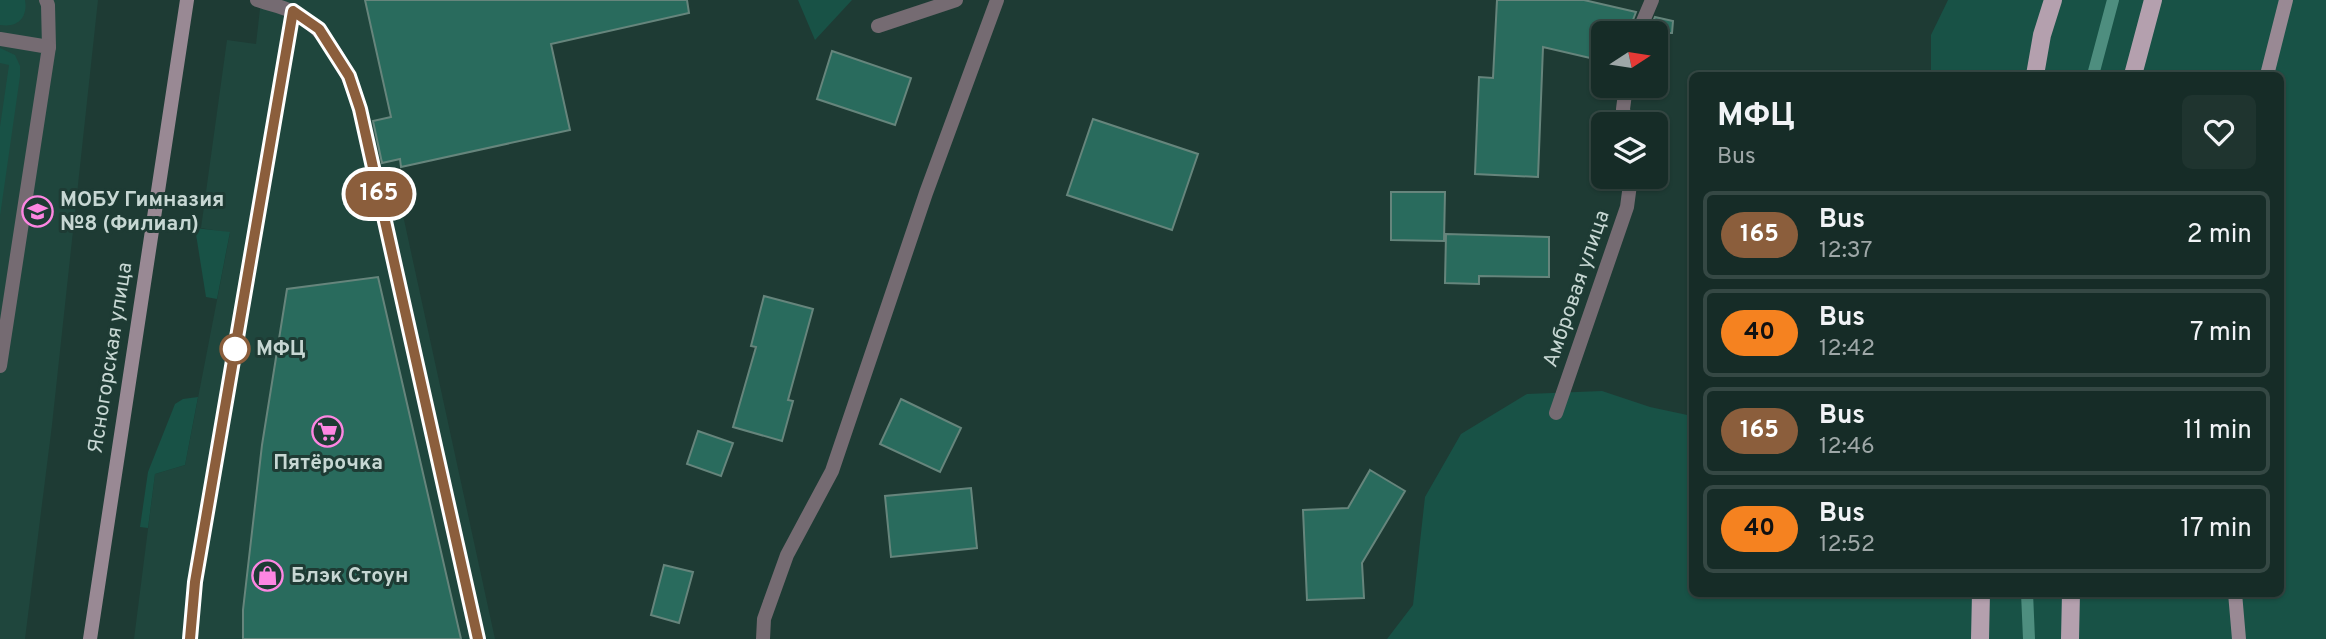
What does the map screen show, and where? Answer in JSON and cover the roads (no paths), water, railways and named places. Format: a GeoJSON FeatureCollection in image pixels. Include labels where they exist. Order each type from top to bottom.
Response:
{"type":"FeatureCollection","features":[{"type":"Feature","properties":{"kind":"main road"},"geometry":{"type":"LineString","coordinates":[[2036,72],[2042,35],[2053,0]]}},
{"type":"Feature","properties":{"kind":"main road"},"geometry":{"type":"LineString","coordinates":[[2134,72],[2153,0]]}},
{"type":"Feature","properties":{"kind":"main road"},"geometry":{"type":"LineString","coordinates":[[1980,639],[1981,597]]}},
{"type":"Feature","properties":{"kind":"main road"},"geometry":{"type":"LineString","coordinates":[[2070,639],[2071,597]]}},
{"type":"Feature","properties":{"kind":"street"},"geometry":{"type":"LineString","coordinates":[[0,366],[49,47],[46,0]]}},
{"type":"Feature","properties":{"kind":"street","name":"Ясногорская улица"},"geometry":{"type":"LineString","coordinates":[[90,639],[187,0]]}},
{"type":"Feature","properties":{"kind":"street"},"geometry":{"type":"LineString","coordinates":[[257,0],[293,11],[319,29],[349,76],[360,109],[478,639]]}},
{"type":"Feature","properties":{"kind":"street"},"geometry":{"type":"LineString","coordinates":[[878,26],[956,0]]}},
{"type":"Feature","properties":{"kind":"street"},"geometry":{"type":"LineString","coordinates":[[763,639],[764,619],[787,555],[832,471],[926,192],[997,0]]}},
{"type":"Feature","properties":{"kind":"street"},"geometry":{"type":"LineString","coordinates":[[1643,21],[1651,0]]}},
{"type":"Feature","properties":{"kind":"street"},"geometry":{"type":"LineString","coordinates":[[2268,72],[2286,0]]}},
{"type":"Feature","properties":{"kind":"street"},"geometry":{"type":"LineString","coordinates":[[190,639],[195,582],[293,11]]}},
{"type":"Feature","properties":{"kind":"street"},"geometry":{"type":"LineString","coordinates":[[0,39],[49,47]]}},
{"type":"Feature","properties":{"kind":"street","name":"Амбровая улица"},"geometry":{"type":"LineString","coordinates":[[1556,412],[1627,207],[1629,189]]}},
{"type":"Feature","properties":{"kind":"street"},"geometry":{"type":"LineString","coordinates":[[2235,597],[2239,639]]}},
{"type":"Feature","properties":{"kind":"waterway"},"geometry":{"type":"LineString","coordinates":[[2094,72],[2113,0]]}},
{"type":"Feature","properties":{"kind":"waterway"},"geometry":{"type":"LineString","coordinates":[[2027,597],[2029,639]]}},
{"type":"Feature","properties":{"kind":"place","name":"МОБУ Гимназия №8 (Филиал)"},"geometry":{"type":"Point","coordinates":[37,212]}},
{"type":"Feature","properties":{"kind":"place","name":"МФЦ"},"geometry":{"type":"Point","coordinates":[235,349]}},
{"type":"Feature","properties":{"kind":"place","name":"Пятёрочка"},"geometry":{"type":"Point","coordinates":[328,431]}},
{"type":"Feature","properties":{"kind":"place","name":"Блэк Стоун"},"geometry":{"type":"Point","coordinates":[268,576]}}]}
